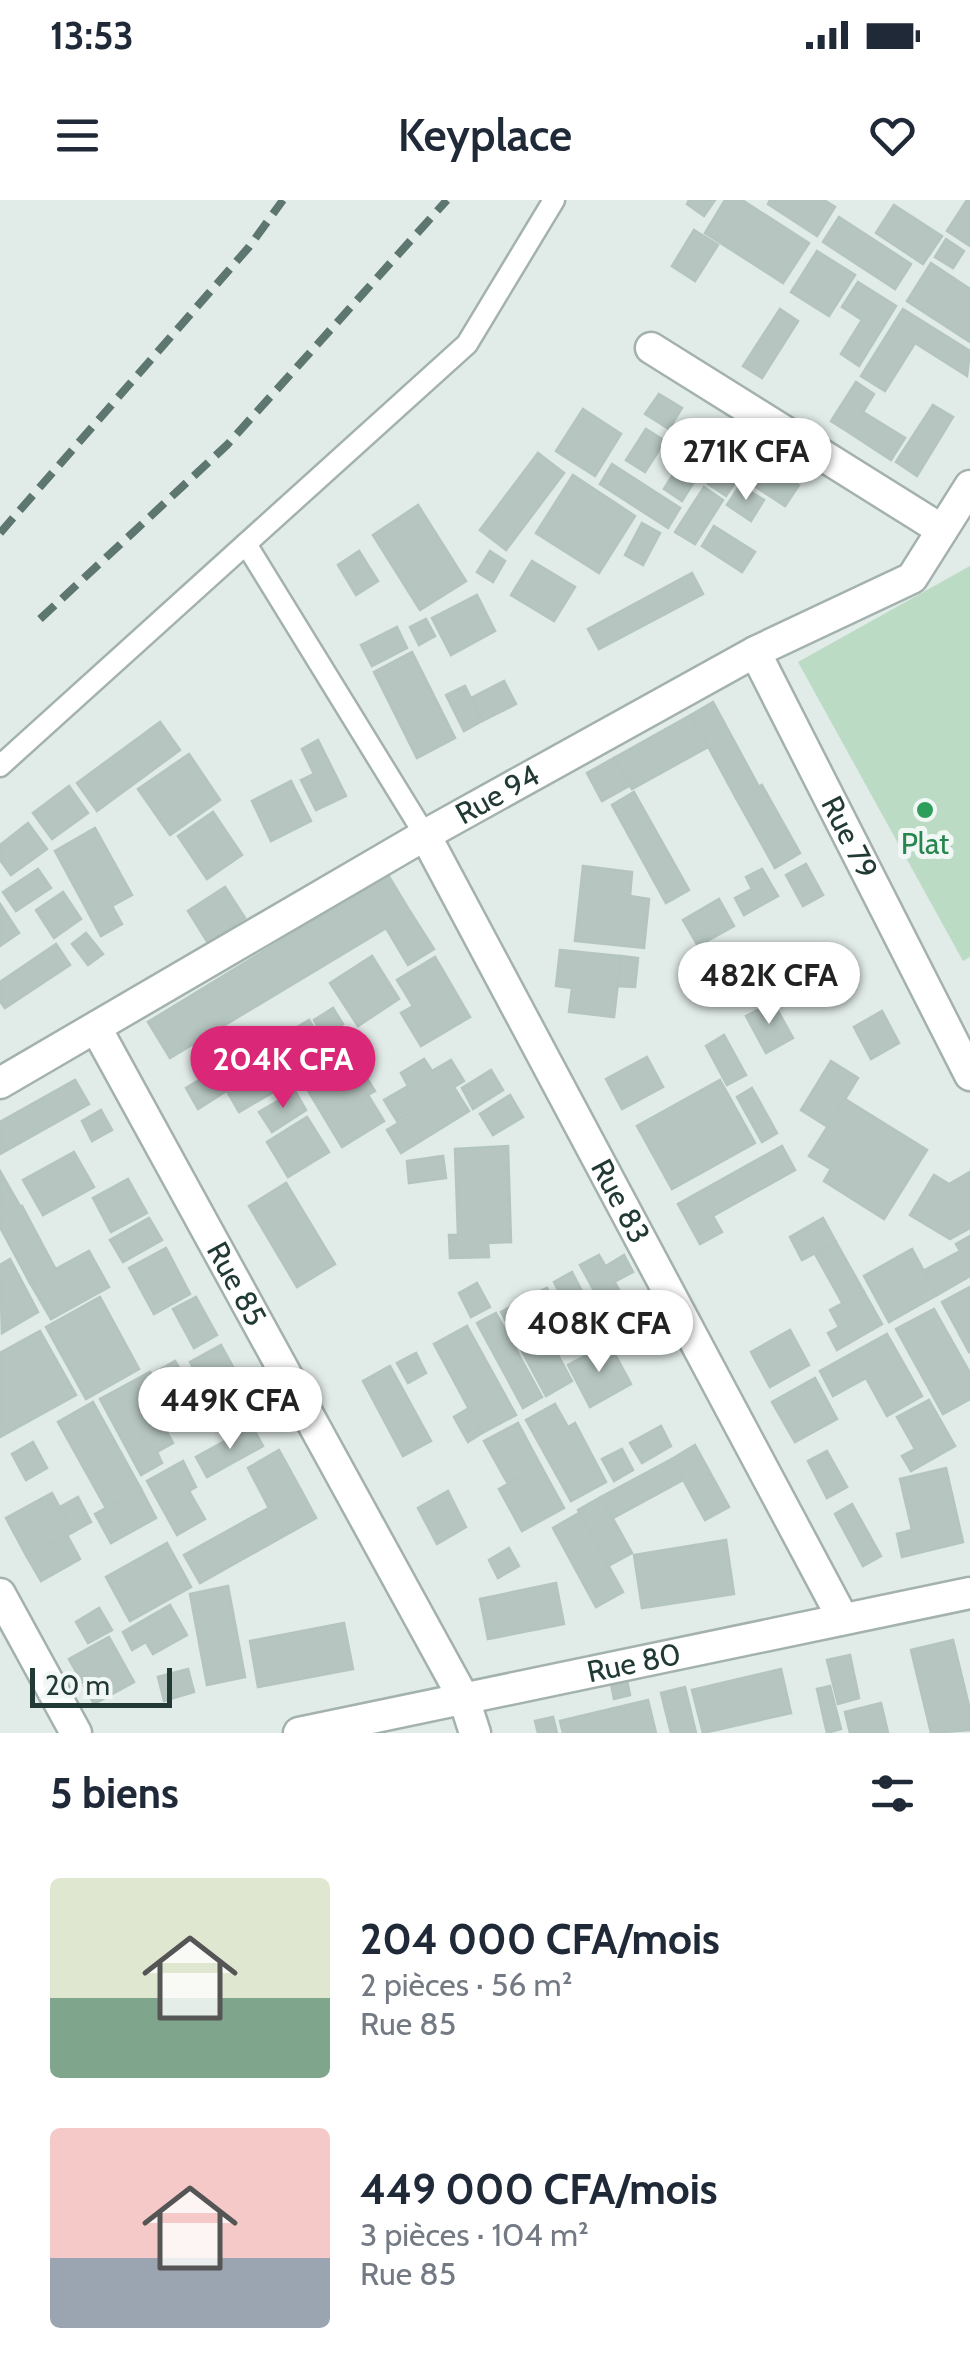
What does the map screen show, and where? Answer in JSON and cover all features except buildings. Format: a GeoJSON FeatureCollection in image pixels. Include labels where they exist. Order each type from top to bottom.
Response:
{"type":"FeatureCollection","features":[{"type":"Feature","properties":{"kind":"street"},"geometry":{"type":"LineString","coordinates":[[651,348],[942,530]]}},
{"type":"Feature","properties":{"kind":"street","name":"Rue 94"},"geometry":{"type":"LineString","coordinates":[[0,1084],[425,834],[755,652],[912,578],[970,486]]}},
{"type":"Feature","properties":{"kind":"street","name":"Rue 79"},"geometry":{"type":"LineString","coordinates":[[755,652],[970,1075]]}},
{"type":"Feature","properties":{"kind":"street","name":"Rue 83"},"geometry":{"type":"LineString","coordinates":[[425,834],[843,1619]]}},
{"type":"Feature","properties":{"kind":"street","name":"Rue 85"},"geometry":{"type":"LineString","coordinates":[[96,1028],[464,1699],[475,1733]]}},
{"type":"Feature","properties":{"kind":"street","name":"Rue 80"},"geometry":{"type":"LineString","coordinates":[[300,1733],[970,1592]]}},
{"type":"Feature","properties":{"kind":"street"},"geometry":{"type":"LineString","coordinates":[[0,1594],[76,1733]]}},
{"type":"Feature","properties":{"kind":"lane"},"geometry":{"type":"LineString","coordinates":[[0,766],[467,344],[554,200]]}},
{"type":"Feature","properties":{"kind":"lane"},"geometry":{"type":"LineString","coordinates":[[246,544],[425,834]]}},
{"type":"Feature","properties":{"kind":"green space","name":"Plat"},"geometry":{"type":"Polygon","coordinates":[[[970,566],[970,957],[963,961],[798,662],[970,566]]]}},
{"type":"Feature","properties":{"kind":"railway"},"geometry":{"type":"LineString","coordinates":[[0,533],[249,247],[283,200]]}},
{"type":"Feature","properties":{"kind":"railway"},"geometry":{"type":"LineString","coordinates":[[40,619],[227,445],[447,200]]}},
{"type":"Feature","properties":{"kind":"place","name":"Plat"},"geometry":{"type":"Point","coordinates":[925,810]}}]}
